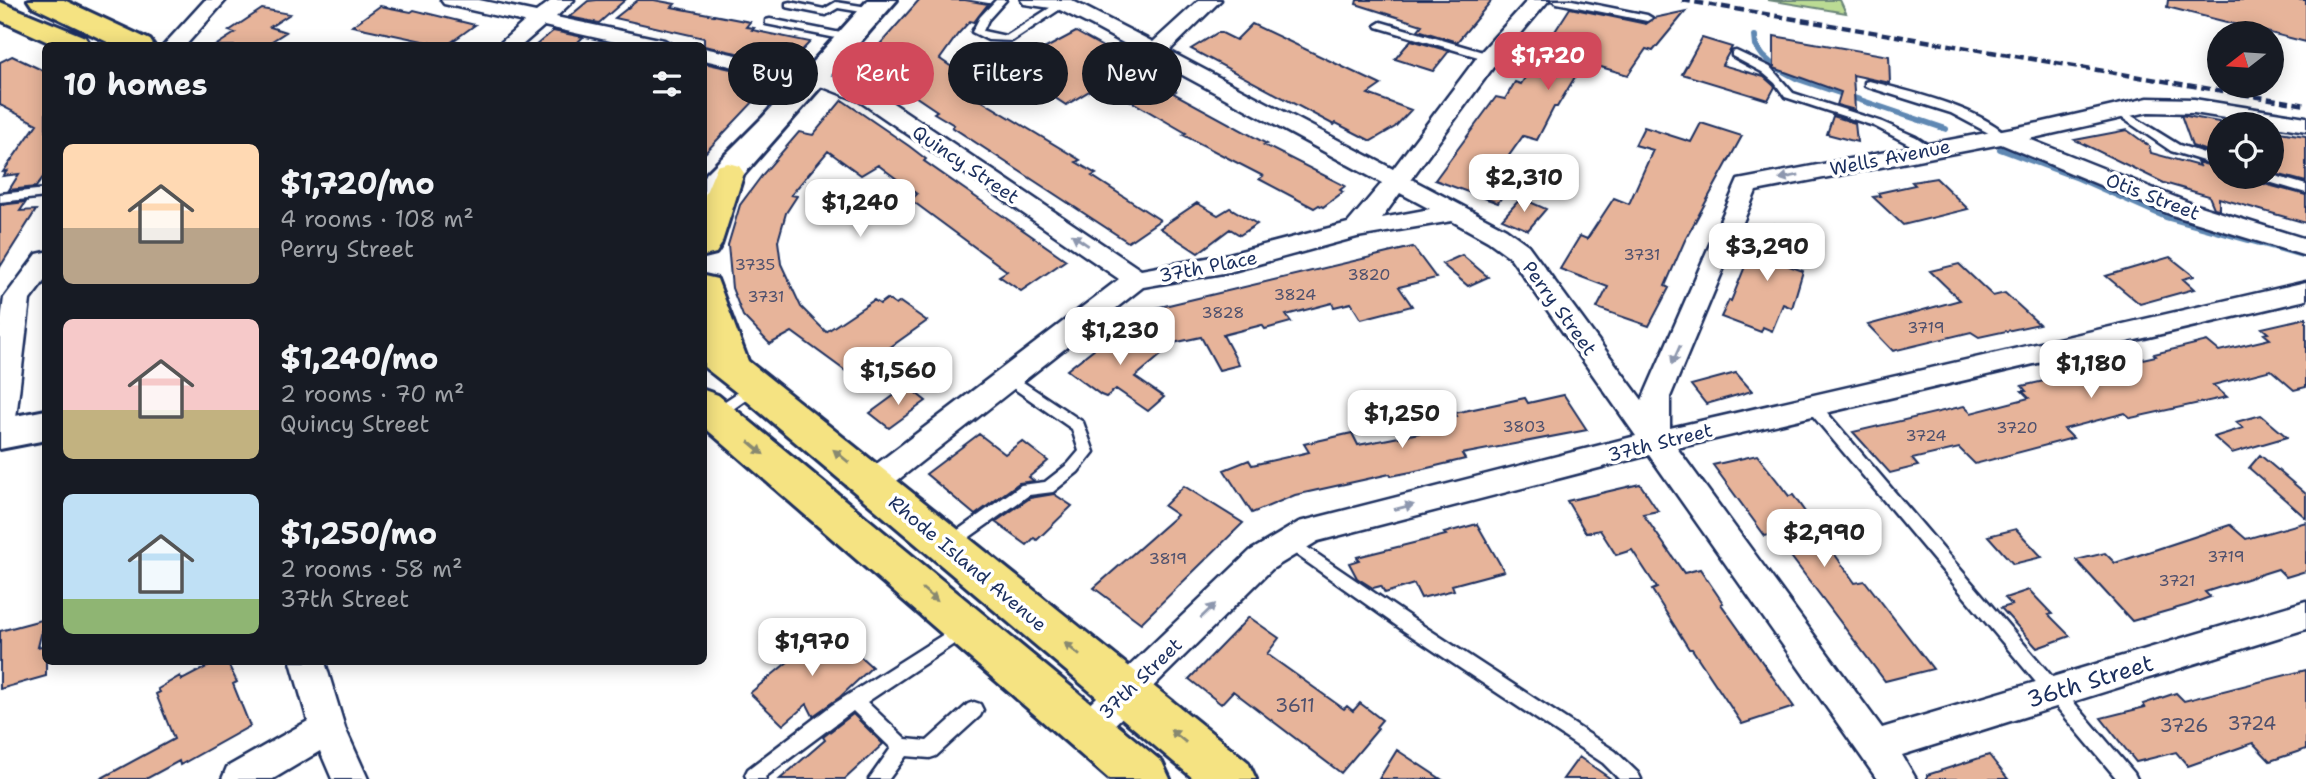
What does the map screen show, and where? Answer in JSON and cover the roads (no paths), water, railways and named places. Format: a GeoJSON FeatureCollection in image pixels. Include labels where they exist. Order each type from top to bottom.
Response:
{"type":"FeatureCollection","features":[{"type":"Feature","properties":{"kind":"main road"},"geometry":{"type":"LineString","coordinates":[[42,0],[131,42]]}},
{"type":"Feature","properties":{"kind":"main road"},"geometry":{"type":"LineString","coordinates":[[818,73],[879,6]]}},
{"type":"Feature","properties":{"kind":"main road"},"geometry":{"type":"LineString","coordinates":[[0,10],[72,42]]}},
{"type":"Feature","properties":{"kind":"main road"},"geometry":{"type":"LineString","coordinates":[[707,229],[716,183],[788,105]]}},
{"type":"Feature","properties":{"kind":"main road"},"geometry":{"type":"LineString","coordinates":[[707,303],[730,367]]}},
{"type":"Feature","properties":{"kind":"main road","name":"Rhode Island Avenue"},"geometry":{"type":"LineString","coordinates":[[730,367],[1231,779]]}},
{"type":"Feature","properties":{"kind":"main road"},"geometry":{"type":"LineString","coordinates":[[707,414],[967,626],[1145,779]]}},
{"type":"Feature","properties":{"kind":"main road"},"geometry":{"type":"LineString","coordinates":[[0,435],[42,426]]}},
{"type":"Feature","properties":{"kind":"street"},"geometry":{"type":"LineString","coordinates":[[177,42],[216,0]]}},
{"type":"Feature","properties":{"kind":"street"},"geometry":{"type":"LineString","coordinates":[[451,0],[646,42]]}},
{"type":"Feature","properties":{"kind":"street"},"geometry":{"type":"LineString","coordinates":[[512,42],[564,0]]}},
{"type":"Feature","properties":{"kind":"street","name":"Perry Street"},"geometry":{"type":"LineString","coordinates":[[1031,0],[1063,4],[1136,42]]}},
{"type":"Feature","properties":{"kind":"street"},"geometry":{"type":"LineString","coordinates":[[1166,42],[1212,0]]}},
{"type":"Feature","properties":{"kind":"street"},"geometry":{"type":"LineString","coordinates":[[1357,229],[1369,218],[1489,57],[1539,0]]}},
{"type":"Feature","properties":{"kind":"street","name":"Quincy Street"},"geometry":{"type":"LineString","coordinates":[[707,55],[728,59]]}},
{"type":"Feature","properties":{"kind":"street","name":"Perry Street"},"geometry":{"type":"LineString","coordinates":[[1182,67],[1497,236],[1520,251],[1898,779]]}},
{"type":"Feature","properties":{"kind":"street","name":"Quincy Street"},"geometry":{"type":"LineString","coordinates":[[818,80],[867,96],[1129,273],[1135,280]]}},
{"type":"Feature","properties":{"kind":"street","name":"Wells Avenue"},"geometry":{"type":"LineString","coordinates":[[1656,442],[1657,397],[1746,185],[2147,105],[2174,104],[2306,124]]}},
{"type":"Feature","properties":{"kind":"street","name":"Otis Street"},"geometry":{"type":"LineString","coordinates":[[2002,136],[2180,209],[2306,248]]}},
{"type":"Feature","properties":{"kind":"street","name":"37th Place"},"geometry":{"type":"LineString","coordinates":[[873,483],[1135,280],[1229,263],[1357,229],[1452,213]]}},
{"type":"Feature","properties":{"kind":"street"},"geometry":{"type":"LineString","coordinates":[[0,435],[9,299],[42,264]]}},
{"type":"Feature","properties":{"kind":"street","name":"37th Street"},"geometry":{"type":"LineString","coordinates":[[1086,730],[1261,560],[1310,531],[1656,442],[2306,291]]}},
{"type":"Feature","properties":{"kind":"street","name":"36th Street"},"geometry":{"type":"LineString","coordinates":[[1874,747],[2306,615]]}},
{"type":"Feature","properties":{"kind":"street"},"geometry":{"type":"LineString","coordinates":[[309,665],[328,728],[350,779]]}},
{"type":"Feature","properties":{"kind":"street"},"geometry":{"type":"LineString","coordinates":[[240,779],[328,728]]}},
{"type":"Feature","properties":{"kind":"lane"},"geometry":{"type":"LineString","coordinates":[[1001,0],[984,19],[977,32],[988,37],[1008,39],[1063,4]]}},
{"type":"Feature","properties":{"kind":"lane"},"geometry":{"type":"LineString","coordinates":[[1557,0],[1647,18]]}},
{"type":"Feature","properties":{"kind":"lane"},"geometry":{"type":"LineString","coordinates":[[790,5],[826,12],[839,3],[879,6]]}},
{"type":"Feature","properties":{"kind":"lane"},"geometry":{"type":"LineString","coordinates":[[770,22],[851,38]]}},
{"type":"Feature","properties":{"kind":"lane"},"geometry":{"type":"LineString","coordinates":[[1381,25],[1489,57]]}},
{"type":"Feature","properties":{"kind":"lane"},"geometry":{"type":"LineString","coordinates":[[1736,54],[1758,61],[1781,82],[1788,95],[1896,131],[1928,149]]}},
{"type":"Feature","properties":{"kind":"lane"},"geometry":{"type":"LineString","coordinates":[[1870,84],[1957,113],[1988,126],[2002,136]]}},
{"type":"Feature","properties":{"kind":"lane"},"geometry":{"type":"LineString","coordinates":[[2119,111],[2175,148],[2207,158]]}},
{"type":"Feature","properties":{"kind":"lane"},"geometry":{"type":"LineString","coordinates":[[2284,182],[2306,189]]}},
{"type":"Feature","properties":{"kind":"lane"},"geometry":{"type":"LineString","coordinates":[[0,198],[42,193]]}},
{"type":"Feature","properties":{"kind":"lane"},"geometry":{"type":"LineString","coordinates":[[707,414],[730,367]]}},
{"type":"Feature","properties":{"kind":"lane"},"geometry":{"type":"LineString","coordinates":[[949,547],[1026,489],[1048,488],[1073,468],[1087,452],[1078,426],[1008,377]]}},
{"type":"Feature","properties":{"kind":"lane"},"geometry":{"type":"LineString","coordinates":[[1813,406],[2128,779]]}},
{"type":"Feature","properties":{"kind":"lane"},"geometry":{"type":"LineString","coordinates":[[1289,541],[1410,626],[1609,757],[1632,779]]}},
{"type":"Feature","properties":{"kind":"lane"},"geometry":{"type":"LineString","coordinates":[[757,779],[754,775],[854,701],[967,626]]}},
{"type":"Feature","properties":{"kind":"lane"},"geometry":{"type":"LineString","coordinates":[[854,701],[902,747],[930,750],[974,710]]}},
{"type":"Feature","properties":{"kind":"lane"},"geometry":{"type":"LineString","coordinates":[[878,779],[902,747]]}},
{"type":"Feature","properties":{"kind":"waterway"},"geometry":{"type":"LineString","coordinates":[[1755,36],[1756,46],[1763,56],[1774,66],[1798,79],[1946,129]]}},
{"type":"Feature","properties":{"kind":"waterway"},"geometry":{"type":"LineString","coordinates":[[2000,149],[2078,178],[2166,217],[2306,256]]}},
{"type":"Feature","properties":{"kind":"railway"},"geometry":{"type":"LineString","coordinates":[[1682,0],[2306,105]]}}]}
